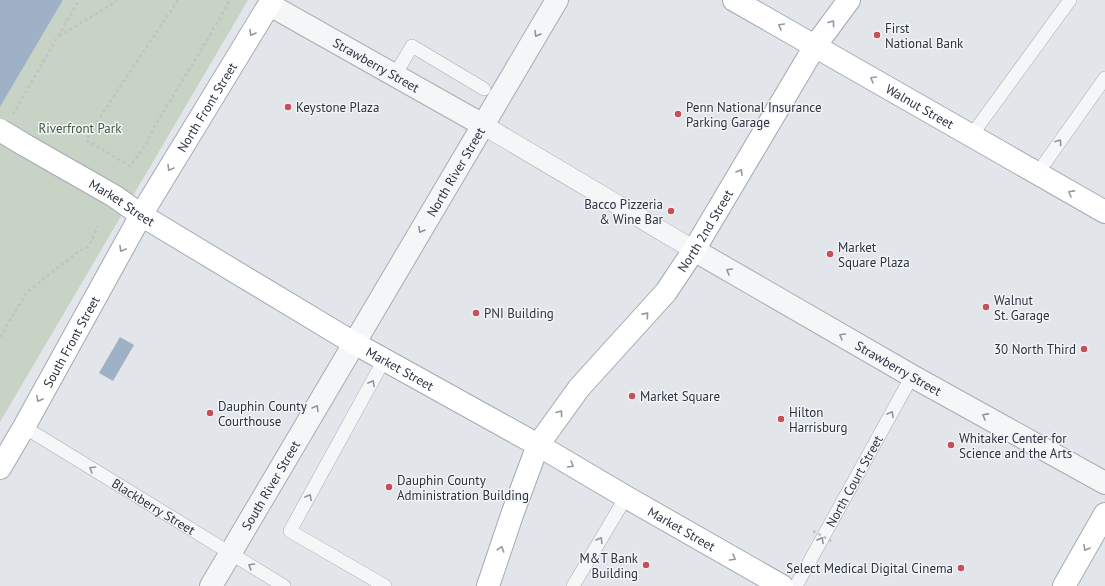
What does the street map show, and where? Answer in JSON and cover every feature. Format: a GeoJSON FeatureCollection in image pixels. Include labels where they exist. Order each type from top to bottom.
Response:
{"type":"FeatureCollection","features":[{"type":"Feature","properties":{"kind":"main road","name":"Walnut Street"},"geometry":{"type":"LineString","coordinates":[[734,0],[1105,212]]}},
{"type":"Feature","properties":{"kind":"main road","name":"North 2nd Street"},"geometry":{"type":"LineString","coordinates":[[488,586],[512,512],[538,445],[579,388],[666,292],[694,250],[815,46],[849,0]]}},
{"type":"Feature","properties":{"kind":"main road","name":"North Front Street"},"geometry":{"type":"LineString","coordinates":[[141,215],[271,2]]}},
{"type":"Feature","properties":{"kind":"main road","name":"Market Street"},"geometry":{"type":"LineString","coordinates":[[6,123],[23,144],[114,196],[141,215],[355,344],[538,445],[782,586]]}},
{"type":"Feature","properties":{"kind":"main road","name":"South Front Street"},"geometry":{"type":"LineString","coordinates":[[0,468],[141,215]]}},
{"type":"Feature","properties":{"kind":"main road"},"geometry":{"type":"LineString","coordinates":[[1064,586],[1105,514]]}},
{"type":"Feature","properties":{"kind":"street","name":"North River Street"},"geometry":{"type":"LineString","coordinates":[[355,344],[556,0]]}},
{"type":"Feature","properties":{"kind":"street","name":"Strawberry Street"},"geometry":{"type":"LineString","coordinates":[[271,2],[483,125]]}},
{"type":"Feature","properties":{"kind":"street"},"geometry":{"type":"LineString","coordinates":[[483,125],[694,250]]}},
{"type":"Feature","properties":{"kind":"street","name":"Strawberry Street"},"geometry":{"type":"LineString","coordinates":[[694,250],[912,376],[1105,483]]}},
{"type":"Feature","properties":{"kind":"street","name":"South River Street"},"geometry":{"type":"LineString","coordinates":[[211,586],[355,344]]}},
{"type":"Feature","properties":{"kind":"lane"},"geometry":{"type":"LineString","coordinates":[[971,136],[1068,1]]}},
{"type":"Feature","properties":{"kind":"lane"},"geometry":{"type":"LineString","coordinates":[[395,75],[412,46],[484,89]]}},
{"type":"Feature","properties":{"kind":"lane"},"geometry":{"type":"LineString","coordinates":[[1037,174],[1105,78]]}},
{"type":"Feature","properties":{"kind":"lane"},"geometry":{"type":"LineString","coordinates":[[384,360],[290,531],[385,586]]}},
{"type":"Feature","properties":{"kind":"lane","name":"North Court Street"},"geometry":{"type":"LineString","coordinates":[[796,586],[912,376]]}},
{"type":"Feature","properties":{"kind":"lane","name":"Blackberry Street"},"geometry":{"type":"LineString","coordinates":[[24,427],[284,586]]}},
{"type":"Feature","properties":{"kind":"lane"},"geometry":{"type":"LineString","coordinates":[[573,586],[626,497]]}},
{"type":"Feature","properties":{"kind":"path"},"geometry":{"type":"LineString","coordinates":[[6,123],[79,0]]}},
{"type":"Feature","properties":{"kind":"path"},"geometry":{"type":"LineString","coordinates":[[59,36],[117,0]]}},
{"type":"Feature","properties":{"kind":"path"},"geometry":{"type":"LineString","coordinates":[[178,0],[86,140],[130,166],[147,143],[154,127],[230,0]]}},
{"type":"Feature","properties":{"kind":"path"},"geometry":{"type":"LineString","coordinates":[[0,337],[27,292],[78,252],[89,246],[98,226]]}},
{"type":"Feature","properties":{"kind":"path"},"geometry":{"type":"LineString","coordinates":[[813,531],[833,542]]}},
{"type":"Feature","properties":{"kind":"green space","name":"Riverfront Park"},"geometry":{"type":"Polygon","coordinates":[[[63,0],[248,0],[0,422],[0,107],[63,0]]]}},
{"type":"Feature","properties":{"kind":"water"},"geometry":{"type":"Polygon","coordinates":[[[0,0],[63,0],[0,107],[0,0]]]}},
{"type":"Feature","properties":{"kind":"water"},"geometry":{"type":"Polygon","coordinates":[[[120,337],[134,345],[113,381],[99,373],[120,337]]]}},
{"type":"Feature","properties":{"kind":"place","name":"First National Bank"},"geometry":{"type":"Point","coordinates":[877,35]}},
{"type":"Feature","properties":{"kind":"place","name":"Keystone Plaza"},"geometry":{"type":"Point","coordinates":[288,107]}},
{"type":"Feature","properties":{"kind":"place","name":"Penn National Insurance Parking Garage"},"geometry":{"type":"Point","coordinates":[678,114]}},
{"type":"Feature","properties":{"kind":"place","name":"Bacco Pizzeria & Wine Bar"},"geometry":{"type":"Point","coordinates":[671,211]}},
{"type":"Feature","properties":{"kind":"place","name":"Market Square Plaza"},"geometry":{"type":"Point","coordinates":[830,254]}},
{"type":"Feature","properties":{"kind":"place","name":"Walnut St. Garage"},"geometry":{"type":"Point","coordinates":[986,307]}},
{"type":"Feature","properties":{"kind":"place","name":"PNI Building"},"geometry":{"type":"Point","coordinates":[476,313]}},
{"type":"Feature","properties":{"kind":"place","name":"30 North Third"},"geometry":{"type":"Point","coordinates":[1084,349]}},
{"type":"Feature","properties":{"kind":"place","name":"Market Square"},"geometry":{"type":"Point","coordinates":[632,396]}},
{"type":"Feature","properties":{"kind":"place","name":"Dauphin County Courthouse"},"geometry":{"type":"Point","coordinates":[210,413]}},
{"type":"Feature","properties":{"kind":"place","name":"Hilton Harrisburg"},"geometry":{"type":"Point","coordinates":[781,419]}},
{"type":"Feature","properties":{"kind":"place","name":"Whitaker Center for Science and the Arts"},"geometry":{"type":"Point","coordinates":[951,445]}},
{"type":"Feature","properties":{"kind":"place","name":"Dauphin County Administration Building"},"geometry":{"type":"Point","coordinates":[389,487]}},
{"type":"Feature","properties":{"kind":"place","name":"M&T Bank Building"},"geometry":{"type":"Point","coordinates":[646,565]}},
{"type":"Feature","properties":{"kind":"place","name":"Select Medical Digital Cinema"},"geometry":{"type":"Point","coordinates":[961,568]}}]}
